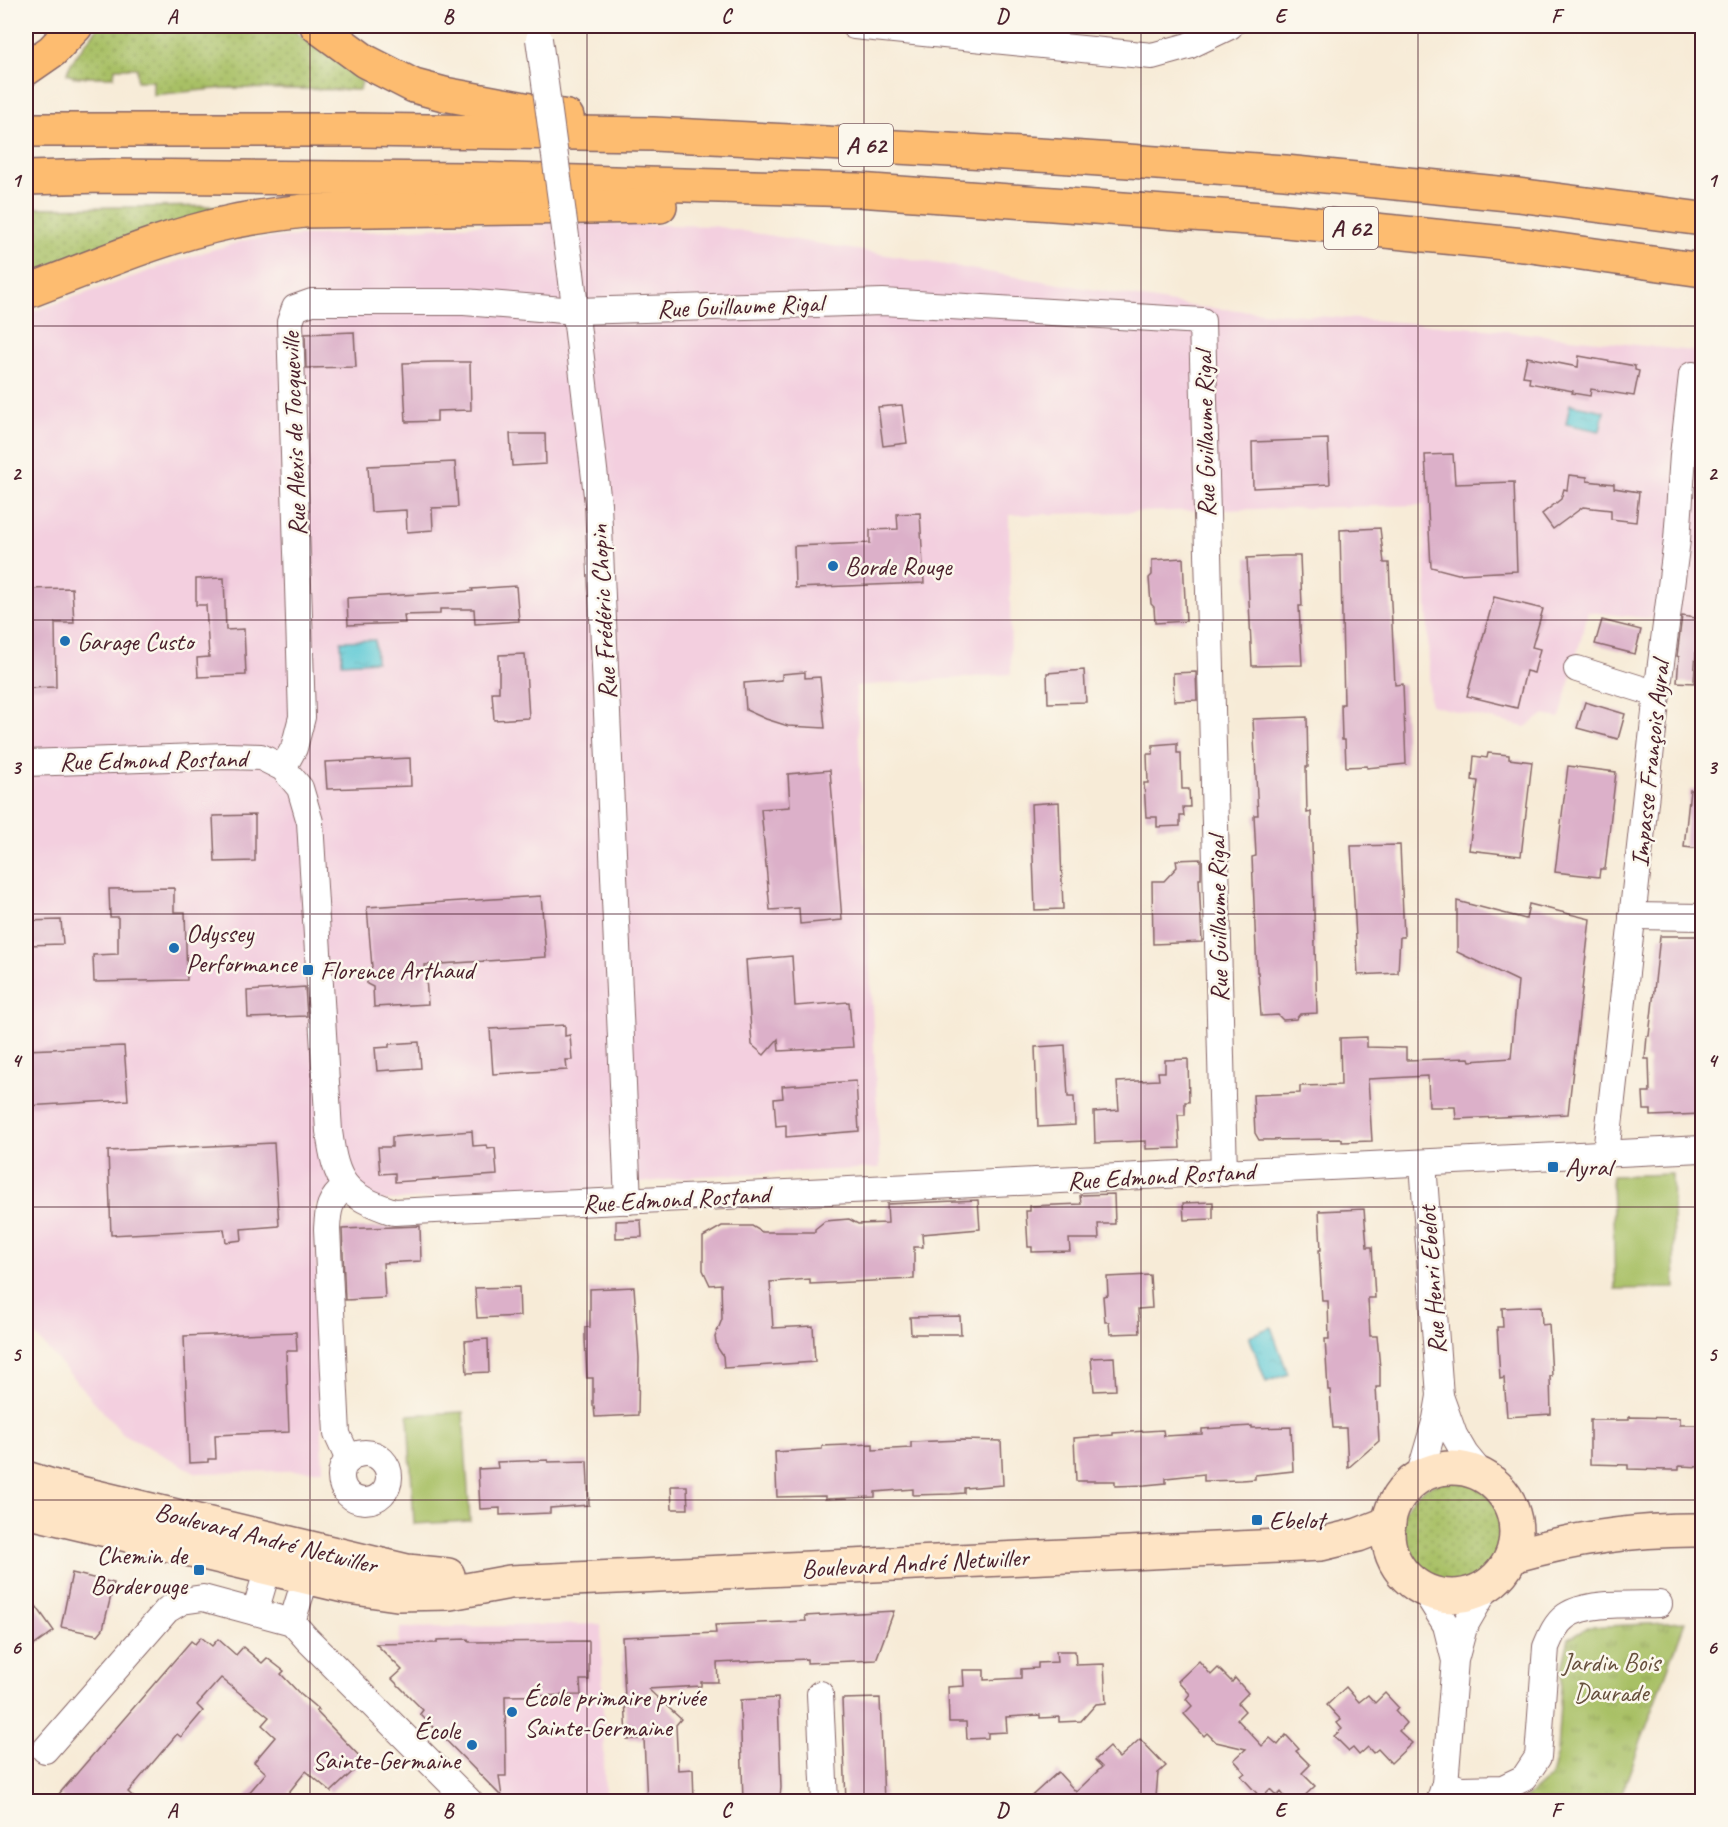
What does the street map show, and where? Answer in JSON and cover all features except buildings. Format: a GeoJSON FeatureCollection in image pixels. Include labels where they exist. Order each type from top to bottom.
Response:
{"type":"FeatureCollection","features":[{"type":"Feature","properties":{"kind":"highway"},"geometry":{"type":"LineString","coordinates":[[26,69],[52,51],[76,26]]}},
{"type":"Feature","properties":{"kind":"highway"},"geometry":{"type":"LineString","coordinates":[[317,26],[365,61],[414,86],[444,94],[653,134]]}},
{"type":"Feature","properties":{"kind":"highway","name":"A 62"},"geometry":{"type":"LineString","coordinates":[[26,130],[358,130],[653,134],[1044,155],[1285,172],[1518,195],[1702,219]]}},
{"type":"Feature","properties":{"kind":"highway","name":"A 62"},"geometry":{"type":"LineString","coordinates":[[26,178],[126,176],[471,179],[858,190],[1323,225],[1524,245],[1702,270]]}},
{"type":"Feature","properties":{"kind":"highway"},"geometry":{"type":"LineString","coordinates":[[26,292],[187,234],[231,222],[304,211],[998,200]]}},
{"type":"Feature","properties":{"kind":"main road"},"geometry":{"type":"LineString","coordinates":[[1462,1468],[1483,1476],[1500,1489],[1511,1506],[1514,1516],[1515,1543],[1512,1556],[1489,1584],[1479,1590],[1455,1595],[1438,1594],[1423,1588],[1409,1578],[1399,1566],[1389,1541],[1389,1523],[1396,1502],[1402,1492],[1419,1477],[1439,1469],[1462,1468]]}},
{"type":"Feature","properties":{"kind":"main road","name":"Boulevard André Netwiller"},"geometry":{"type":"LineString","coordinates":[[26,1478],[55,1487],[407,1571],[510,1582]]}},
{"type":"Feature","properties":{"kind":"main road","name":"Boulevard André Netwiller"},"geometry":{"type":"LineString","coordinates":[[26,1511],[362,1590],[397,1594],[450,1593],[510,1582],[1321,1544],[1358,1535],[1389,1523]]}},
{"type":"Feature","properties":{"kind":"main road"},"geometry":{"type":"LineString","coordinates":[[1514,1516],[1553,1528],[1600,1536]]}},
{"type":"Feature","properties":{"kind":"main road"},"geometry":{"type":"LineString","coordinates":[[1512,1556],[1551,1544],[1636,1531],[1702,1530]]}},
{"type":"Feature","properties":{"kind":"main road","name":"Boulevard André Netwiller"},"geometry":{"type":"LineString","coordinates":[[1321,1544],[1399,1566]]}},
{"type":"Feature","properties":{"kind":"street"},"geometry":{"type":"LineString","coordinates":[[854,26],[1152,56],[1188,46],[1230,26]]}},
{"type":"Feature","properties":{"kind":"street","name":"Rue Frédéric Chopin"},"geometry":{"type":"LineString","coordinates":[[538,32],[576,311],[598,504],[628,1201]]}},
{"type":"Feature","properties":{"kind":"street","name":"Rue Alexis de Tocqueville"},"geometry":{"type":"LineString","coordinates":[[283,768],[294,748],[302,717],[290,322],[295,308],[312,302],[464,302],[576,311]]}},
{"type":"Feature","properties":{"kind":"street","name":"Rue Guillaume Rigal"},"geometry":{"type":"LineString","coordinates":[[576,311],[883,302],[1202,321],[1224,1173]]}},
{"type":"Feature","properties":{"kind":"street","name":"Impasse François Ayral"},"geometry":{"type":"LineString","coordinates":[[1606,1153],[1657,694],[1677,540],[1692,375]]}},
{"type":"Feature","properties":{"kind":"street"},"geometry":{"type":"LineString","coordinates":[[1577,669],[1657,694]]}},
{"type":"Feature","properties":{"kind":"street","name":"Rue Edmond Rostand"},"geometry":{"type":"LineString","coordinates":[[26,763],[227,756],[261,757],[283,768],[300,788],[310,822],[329,1131],[333,1159],[346,1186],[366,1203],[394,1212],[1702,1149]]}},
{"type":"Feature","properties":{"kind":"street"},"geometry":{"type":"LineString","coordinates":[[1632,916],[1702,917]]}},
{"type":"Feature","properties":{"kind":"street","name":"Rue Henri Ebelot"},"geometry":{"type":"LineString","coordinates":[[1419,1477],[1436,1419],[1440,1396],[1424,1163]]}},
{"type":"Feature","properties":{"kind":"street"},"geometry":{"type":"LineString","coordinates":[[346,1186],[334,1196],[327,1212],[327,1229],[337,1434],[349,1460]]}},
{"type":"Feature","properties":{"kind":"street","name":"Rue Henri Ebelot"},"geometry":{"type":"LineString","coordinates":[[1440,1396],[1455,1435],[1483,1476]]}},
{"type":"Feature","properties":{"kind":"street"},"geometry":{"type":"LineString","coordinates":[[255,1611],[268,1568]]}},
{"type":"Feature","properties":{"kind":"street"},"geometry":{"type":"LineString","coordinates":[[292,1622],[306,1576]]}},
{"type":"Feature","properties":{"kind":"street"},"geometry":{"type":"LineString","coordinates":[[1489,1584],[1464,1627],[1455,1660],[1442,1793],[1461,1789],[1503,1788],[1524,1778],[1538,1757],[1546,1647],[1553,1630],[1567,1615],[1587,1607],[1659,1604]]}},
{"type":"Feature","properties":{"kind":"street"},"geometry":{"type":"LineString","coordinates":[[1423,1588],[1446,1625],[1455,1660]]}},
{"type":"Feature","properties":{"kind":"street"},"geometry":{"type":"LineString","coordinates":[[45,1750],[167,1610],[182,1601],[203,1598],[292,1622],[470,1802]]}},
{"type":"Feature","properties":{"kind":"street"},"geometry":{"type":"LineString","coordinates":[[820,1694],[825,1802]]}},
{"type":"Feature","properties":{"kind":"shaded area"},"geometry":{"type":"Polygon","coordinates":[[[527,222],[713,226],[1197,307],[1477,328],[1702,352],[1702,624],[1588,612],[1560,718],[1543,715],[1525,727],[1430,705],[1424,505],[1009,515],[1011,674],[856,686],[880,1168],[698,1176],[573,1191],[315,1204],[323,1470],[197,1473],[123,1434],[26,1325],[26,314],[204,252],[251,239],[527,222]]]}},
{"type":"Feature","properties":{"kind":"shaded area","name":"École primaire privée Sainte-Germaine"},"geometry":{"type":"Polygon","coordinates":[[[601,1624],[605,1801],[506,1801],[420,1714],[423,1710],[392,1679],[402,1670],[376,1644],[399,1643],[400,1628],[601,1624]]]}},
{"type":"Feature","properties":{"kind":"green space"},"geometry":{"type":"Polygon","coordinates":[[[99,26],[289,26],[359,76],[362,83],[359,90],[225,88],[153,95],[153,81],[137,81],[137,68],[115,68],[114,77],[74,77],[67,74],[75,57],[99,26]]]}},
{"type":"Feature","properties":{"kind":"green space"},"geometry":{"type":"Polygon","coordinates":[[[236,206],[26,277],[26,208],[236,206]]]}},
{"type":"Feature","properties":{"kind":"green space"},"geometry":{"type":"Polygon","coordinates":[[[1672,1174],[1675,1288],[1615,1289],[1612,1176],[1672,1174]]]}},
{"type":"Feature","properties":{"kind":"green space"},"geometry":{"type":"Polygon","coordinates":[[[463,1412],[470,1521],[414,1524],[408,1415],[463,1412]]]}},
{"type":"Feature","properties":{"kind":"green space"},"geometry":{"type":"Polygon","coordinates":[[[1452,1481],[1472,1485],[1489,1496],[1500,1513],[1504,1533],[1500,1553],[1489,1570],[1472,1581],[1452,1585],[1432,1581],[1415,1570],[1404,1553],[1400,1533],[1404,1513],[1415,1496],[1432,1485],[1452,1481]]]}},
{"type":"Feature","properties":{"kind":"green space","name":"Jardin Bois Daurade"},"geometry":{"type":"Polygon","coordinates":[[[1685,1622],[1619,1801],[1518,1801],[1523,1800],[1551,1776],[1557,1753],[1562,1669],[1569,1638],[1588,1627],[1685,1622]]]}},
{"type":"Feature","properties":{"kind":"water"},"geometry":{"type":"Polygon","coordinates":[[[1570,404],[1604,411],[1600,431],[1566,424],[1570,404]]]}},
{"type":"Feature","properties":{"kind":"water"},"geometry":{"type":"Polygon","coordinates":[[[375,640],[376,661],[342,663],[341,641],[375,640]]]}},
{"type":"Feature","properties":{"kind":"water"},"geometry":{"type":"Polygon","coordinates":[[[1271,1327],[1288,1374],[1266,1382],[1249,1336],[1271,1327]]]}},
{"type":"Feature","properties":{"kind":"place","name":"Borde Rouge"},"geometry":{"type":"Point","coordinates":[833,566]}},
{"type":"Feature","properties":{"kind":"place","name":"Garage Custo"},"geometry":{"type":"Point","coordinates":[65,641]}},
{"type":"Feature","properties":{"kind":"place","name":"Odyssey Performance"},"geometry":{"type":"Point","coordinates":[174,948]}},
{"type":"Feature","properties":{"kind":"place","name":"Florence Arthaud"},"geometry":{"type":"Point","coordinates":[308,970]}},
{"type":"Feature","properties":{"kind":"place","name":"Ayral"},"geometry":{"type":"Point","coordinates":[1553,1167]}},
{"type":"Feature","properties":{"kind":"place","name":"Ebelot"},"geometry":{"type":"Point","coordinates":[1257,1520]}},
{"type":"Feature","properties":{"kind":"place","name":"Chemin de Borderouge"},"geometry":{"type":"Point","coordinates":[199,1570]}},
{"type":"Feature","properties":{"kind":"place","name":"École primaire privée Sainte-Germaine"},"geometry":{"type":"Point","coordinates":[512,1712]}},
{"type":"Feature","properties":{"kind":"place","name":"École Sainte-Germaine"},"geometry":{"type":"Point","coordinates":[472,1745]}}]}
